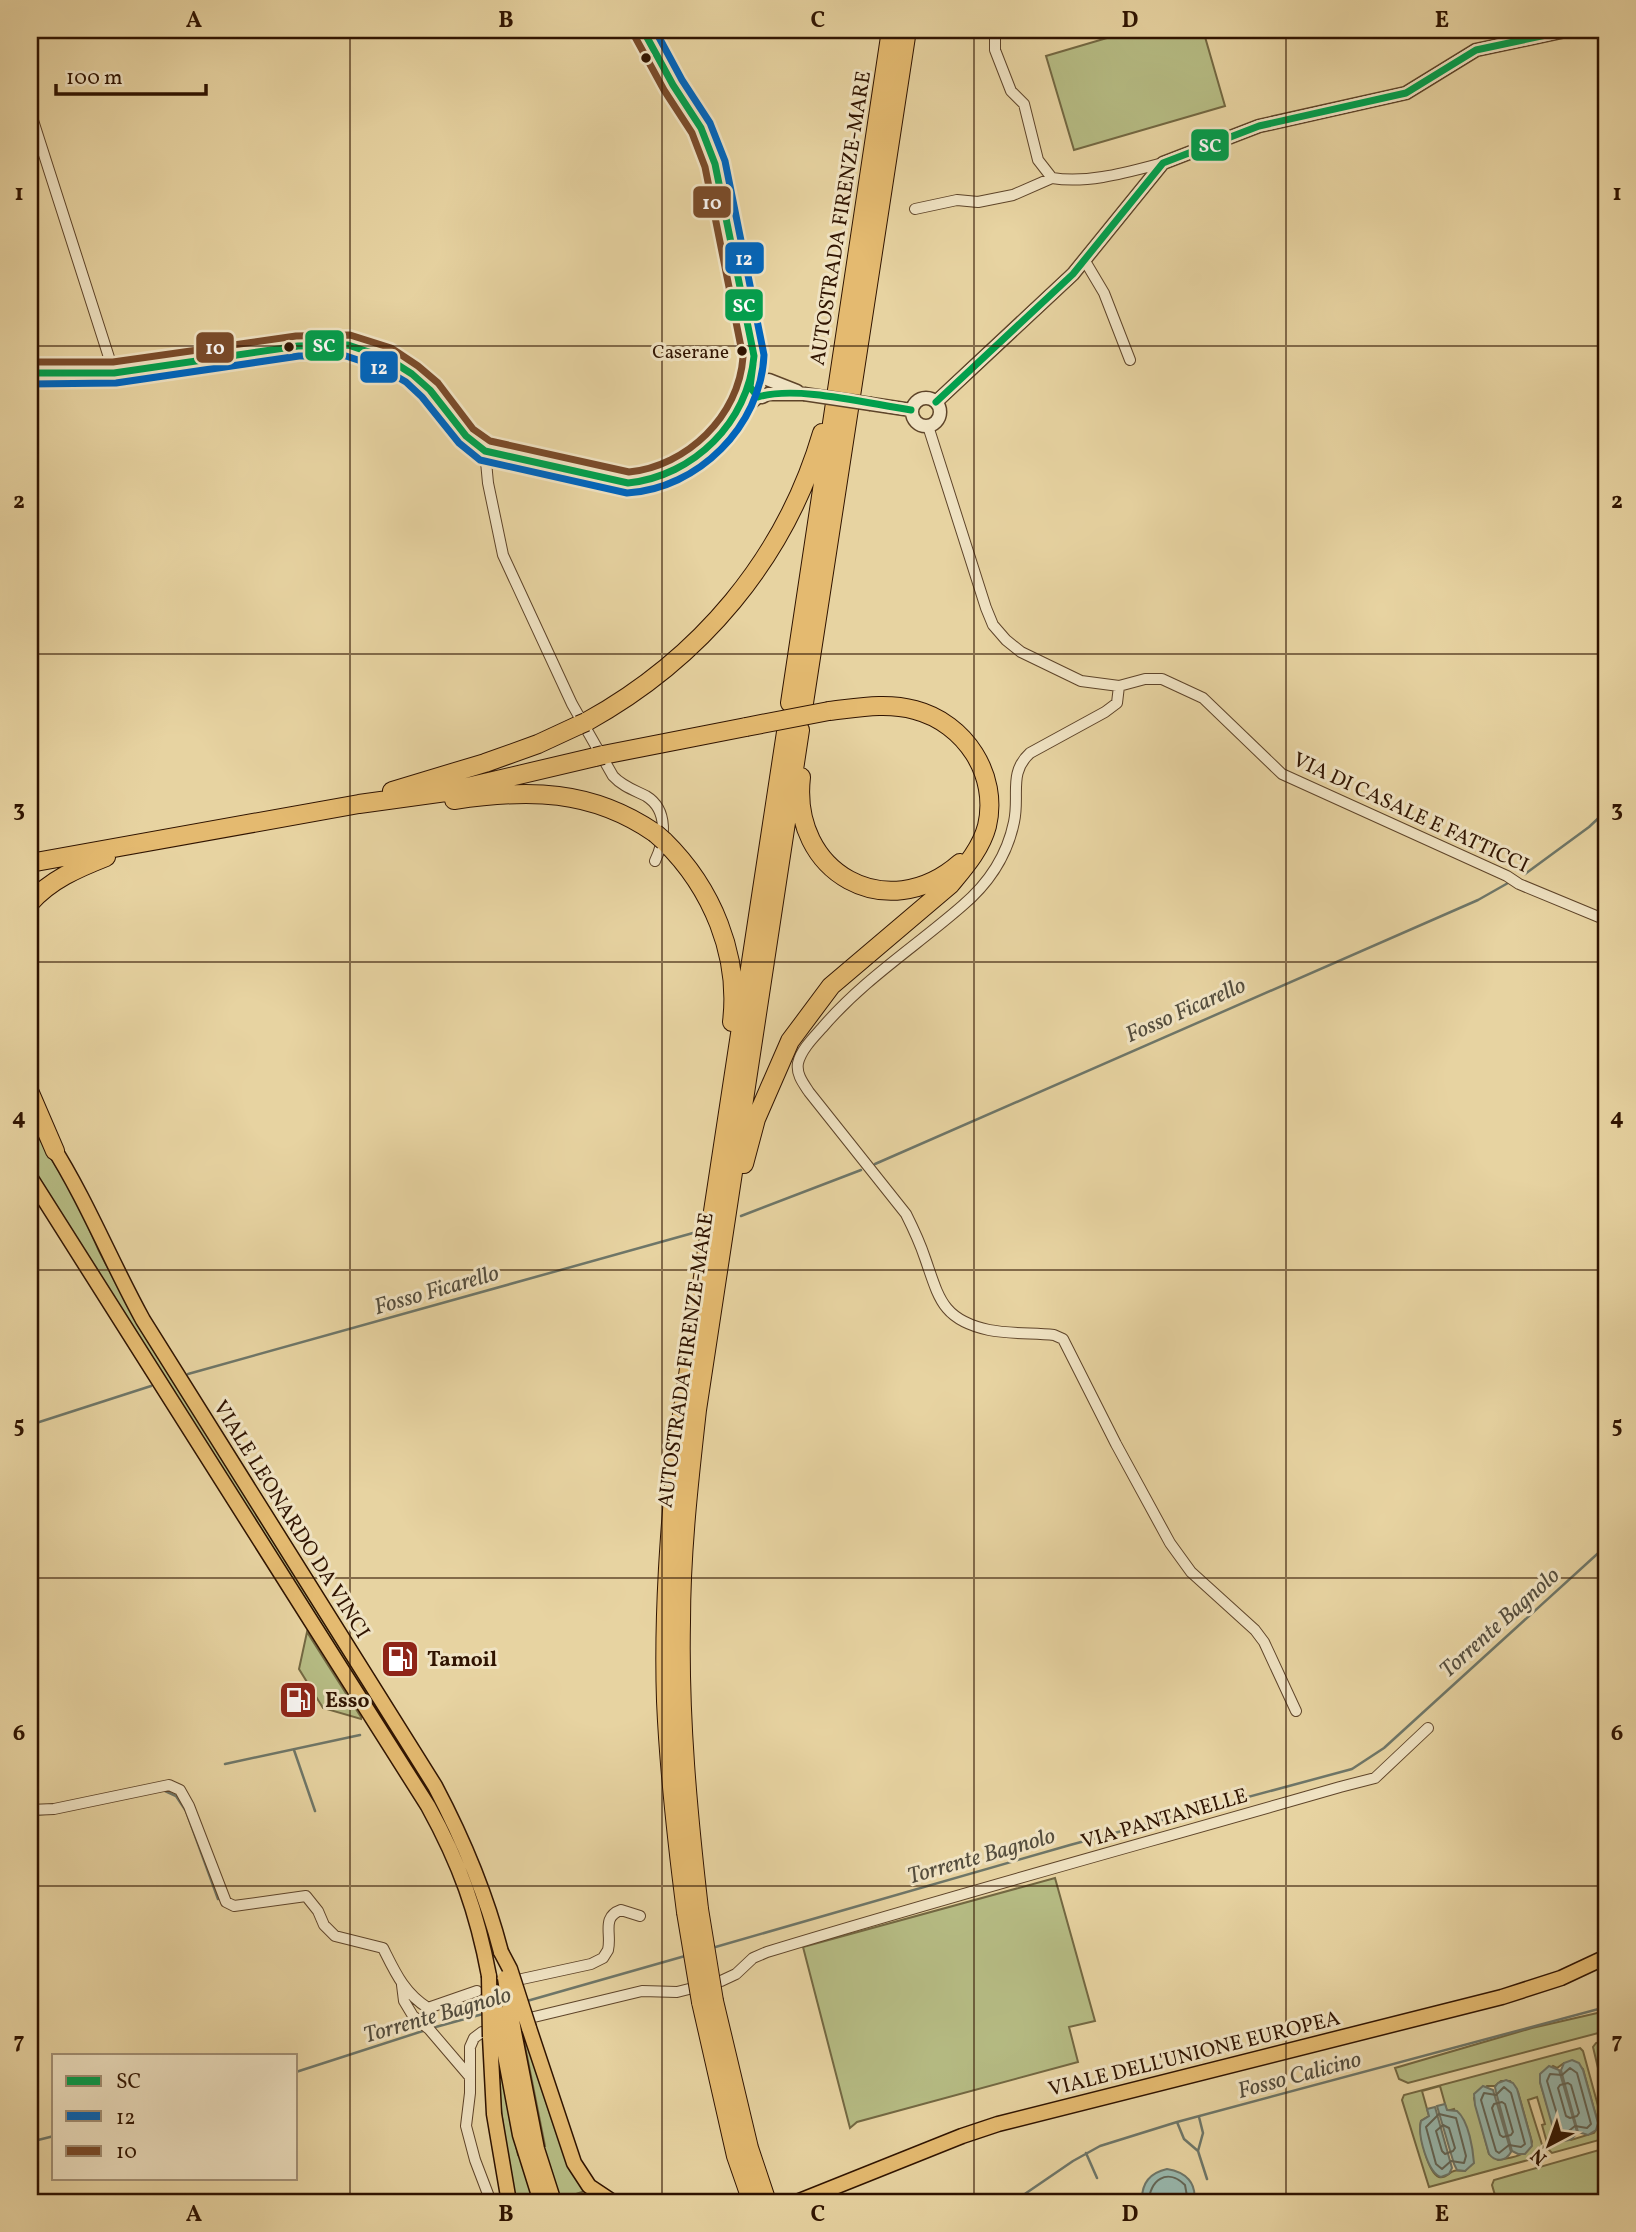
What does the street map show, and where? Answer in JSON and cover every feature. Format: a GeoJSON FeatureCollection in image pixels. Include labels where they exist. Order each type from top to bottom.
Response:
{"type":"FeatureCollection","features":[{"type":"Feature","properties":{"kind":"highway","name":"AUTOSTRADA FIRENZE-MARE"},"geometry":{"type":"LineString","coordinates":[[891,30],[841,362],[802,702],[814,641],[907,30]]}},
{"type":"Feature","properties":{"kind":"highway"},"geometry":{"type":"LineString","coordinates":[[359,804],[408,785],[495,759],[582,724],[636,692],[681,657],[711,628],[756,573],[783,528],[807,479],[841,362]]}},
{"type":"Feature","properties":{"kind":"highway"},"geometry":{"type":"LineString","coordinates":[[30,863],[359,804],[446,792],[599,756],[829,711],[895,706],[915,710],[949,726],[975,754],[986,778],[989,806],[982,840],[950,886],[831,986],[790,1041],[756,1119],[747,1151],[731,1236],[721,1256]]}},
{"type":"Feature","properties":{"kind":"highway","name":"AUTOSTRADA FIRENZE-MARE"},"geometry":{"type":"LineString","coordinates":[[761,2200],[736,2157],[675,1821],[668,1727],[666,1605],[678,1441],[723,1136],[798,730]]}},
{"type":"Feature","properties":{"kind":"highway","name":"AUTOSTRADA FIRENZE-MARE"},"geometry":{"type":"LineString","coordinates":[[693,1910],[682,1728],[681,1621],[684,1547],[697,1410],[798,730]]}},
{"type":"Feature","properties":{"kind":"highway"},"geometry":{"type":"LineString","coordinates":[[798,730],[800,783],[805,823],[811,841],[828,865],[850,883],[880,892],[910,890],[926,885],[953,870],[982,840]]}},
{"type":"Feature","properties":{"kind":"highway"},"geometry":{"type":"LineString","coordinates":[[359,804],[414,803],[520,793],[564,795],[610,808],[659,837],[683,861],[703,889],[717,917],[726,949],[733,1012],[721,1108],[723,1136]]}},
{"type":"Feature","properties":{"kind":"highway"},"geometry":{"type":"LineString","coordinates":[[30,851],[141,842]]}},
{"type":"Feature","properties":{"kind":"highway"},"geometry":{"type":"LineString","coordinates":[[30,903],[38,894],[72,870],[141,842]]}},
{"type":"Feature","properties":{"kind":"highway"},"geometry":{"type":"LineString","coordinates":[[30,1093],[55,1151]]}},
{"type":"Feature","properties":{"kind":"main road","name":"VIALE LEONARDO DA VINCI"},"geometry":{"type":"LineString","coordinates":[[30,1111],[87,1206],[116,1269],[150,1331],[435,1786],[471,1863],[492,1918],[500,1952],[497,2034]]}},
{"type":"Feature","properties":{"kind":"main road","name":"VIALE LEONARDO DA VINCI"},"geometry":{"type":"LineString","coordinates":[[30,1177],[431,1811],[451,1850],[473,1904],[489,1976],[497,2034],[531,2151],[541,2202]]}},
{"type":"Feature","properties":{"kind":"main road"},"geometry":{"type":"LineString","coordinates":[[500,1952],[510,1969],[531,2022],[574,2163],[589,2186],[612,2202]]}},
{"type":"Feature","properties":{"kind":"main road","name":"VIALE DELL'UNIONE EUROPEA"},"geometry":{"type":"LineString","coordinates":[[797,2202],[998,2124],[1482,2002],[1561,1978],[1606,1957]]}},
{"type":"Feature","properties":{"kind":"main road"},"geometry":{"type":"LineString","coordinates":[[497,2034],[494,2114],[509,2202]]}},
{"type":"Feature","properties":{"kind":"main road","name":"VIALE LEONARDO DA VINCI"},"geometry":{"type":"LineString","coordinates":[[531,2151],[554,2202]]}},
{"type":"Feature","properties":{"kind":"main road"},"geometry":{"type":"LineString","coordinates":[[582,2202],[604,2202]]}},
{"type":"Feature","properties":{"kind":"street"},"geometry":{"type":"LineString","coordinates":[[643,30],[673,85],[701,128],[715,164],[754,356],[757,390]]}},
{"type":"Feature","properties":{"kind":"street"},"geometry":{"type":"LineString","coordinates":[[995,30],[995,50],[1011,91],[1024,104],[1038,160],[1052,178]]}},
{"type":"Feature","properties":{"kind":"street"},"geometry":{"type":"LineString","coordinates":[[915,209],[957,200],[978,202],[1013,195],[1052,178],[1068,181],[1126,173],[1163,163],[1259,126],[1406,93],[1476,50],[1516,36],[1570,30]]}},
{"type":"Feature","properties":{"kind":"street"},"geometry":{"type":"LineString","coordinates":[[30,111],[114,373]]}},
{"type":"Feature","properties":{"kind":"street"},"geometry":{"type":"LineString","coordinates":[[936,402],[1086,261],[1163,163]]}},
{"type":"Feature","properties":{"kind":"street"},"geometry":{"type":"LineString","coordinates":[[1086,261],[1104,293],[1130,360]]}},
{"type":"Feature","properties":{"kind":"street"},"geometry":{"type":"LineString","coordinates":[[30,373],[114,373],[298,346],[348,345],[387,358],[412,374],[430,390],[466,436],[485,451],[628,483],[646,482],[684,467],[704,450],[757,390],[771,389],[754,356]]}},
{"type":"Feature","properties":{"kind":"street"},"geometry":{"type":"LineString","coordinates":[[767,378],[804,394]]}},
{"type":"Feature","properties":{"kind":"street"},"geometry":{"type":"LineString","coordinates":[[757,390],[912,410]]}},
{"type":"Feature","properties":{"kind":"street"},"geometry":{"type":"LineString","coordinates":[[921,398],[936,402],[940,410],[939,419],[928,426],[916,422],[912,410],[915,403],[921,398]]}},
{"type":"Feature","properties":{"kind":"street","name":"VIA DI CASALE E FATTICCI"},"geometry":{"type":"LineString","coordinates":[[928,426],[993,625],[1021,652],[1081,681],[1119,686],[1145,679],[1162,679],[1192,692],[1203,698],[1269,763],[1288,777],[1507,876],[1529,889],[1606,920]]}},
{"type":"Feature","properties":{"kind":"street"},"geometry":{"type":"LineString","coordinates":[[485,451],[488,483],[503,555],[567,692],[617,781],[654,802],[662,814],[660,851],[655,861]]}},
{"type":"Feature","properties":{"kind":"street"},"geometry":{"type":"LineString","coordinates":[[1119,686],[1118,703],[1022,760],[1016,776],[1015,820],[1008,843],[991,875],[980,890],[868,980],[844,1003],[803,1051],[798,1062],[798,1071],[809,1092],[906,1214],[916,1233],[936,1292],[949,1311],[972,1326],[992,1331],[1054,1335],[1063,1339],[1170,1543],[1191,1572],[1264,1642],[1296,1711]]}},
{"type":"Feature","properties":{"kind":"street","name":"VIA PANTANELLE"},"geometry":{"type":"LineString","coordinates":[[531,2022],[642,1991],[677,1992],[721,1981],[736,1974],[753,1958],[767,1952],[922,1905],[1340,1787],[1369,1782],[1428,1728]]}},
{"type":"Feature","properties":{"kind":"street"},"geometry":{"type":"LineString","coordinates":[[30,1810],[54,1809],[169,1785],[180,1790],[189,1806],[226,1902],[234,1906],[306,1896],[318,1910],[324,1925],[335,1936],[383,1948],[402,1985],[414,1999],[428,2008],[477,1991]]}},
{"type":"Feature","properties":{"kind":"street"},"geometry":{"type":"LineString","coordinates":[[522,1979],[596,1962],[608,1950],[608,1922],[611,1914],[626,1910],[640,1916]]}},
{"type":"Feature","properties":{"kind":"street"},"geometry":{"type":"LineString","coordinates":[[402,1985],[404,2001],[413,2016],[429,2029],[470,2077]]}},
{"type":"Feature","properties":{"kind":"street"},"geometry":{"type":"LineString","coordinates":[[491,2202],[467,2134],[472,2042],[497,2034]]}},
{"type":"Feature","properties":{"kind":"green space"},"geometry":{"type":"Polygon","coordinates":[[[1134,30],[1203,30],[1225,106],[1074,150],[1046,56],[1134,30]]]}},
{"type":"Feature","properties":{"kind":"green space"},"geometry":{"type":"Polygon","coordinates":[[[30,1123],[77,1201],[99,1251],[138,1325],[411,1760],[409,1762],[30,1166],[30,1123]]]}},
{"type":"Feature","properties":{"kind":"green space"},"geometry":{"type":"Polygon","coordinates":[[[307,1632],[361,1719],[323,1708],[299,1669],[307,1632]]]}},
{"type":"Feature","properties":{"kind":"green space"},"geometry":{"type":"Polygon","coordinates":[[[1055,1878],[1095,2021],[1069,2027],[1078,2062],[857,2122],[850,2128],[803,1947],[1055,1878]]]}},
{"type":"Feature","properties":{"kind":"green space"},"geometry":{"type":"Polygon","coordinates":[[[1606,2011],[1606,2031],[1408,2083],[1399,2079],[1395,2068],[1532,2028],[1606,2011]]]}},
{"type":"Feature","properties":{"kind":"green space"},"geometry":{"type":"Polygon","coordinates":[[[1606,2040],[1604,2064],[1606,2102],[1593,2047],[1606,2040]]]}},
{"type":"Feature","properties":{"kind":"green space"},"geometry":{"type":"Polygon","coordinates":[[[524,2041],[570,2168],[585,2191],[552,2202],[516,2202],[508,2163],[497,2050],[518,2155],[545,2146],[524,2041]]]}},
{"type":"Feature","properties":{"kind":"green space"},"geometry":{"type":"Polygon","coordinates":[[[1580,2048],[1606,2135],[1603,2139],[1552,2153],[1542,2125],[1545,2124],[1537,2097],[1528,2100],[1544,2151],[1543,2156],[1429,2187],[1402,2100],[1404,2095],[1580,2048]],[[1564,2063],[1557,2068],[1553,2066],[1542,2075],[1540,2082],[1556,2135],[1571,2140],[1594,2133],[1598,2127],[1583,2069],[1578,2065],[1564,2063]],[[1501,2081],[1495,2086],[1487,2086],[1474,2098],[1489,2154],[1498,2160],[1523,2153],[1532,2142],[1518,2092],[1510,2081],[1501,2081]],[[1440,2086],[1422,2091],[1429,2116],[1421,2121],[1420,2126],[1431,2168],[1439,2177],[1455,2171],[1465,2171],[1472,2162],[1454,2109],[1447,2111],[1440,2086]]]}},
{"type":"Feature","properties":{"kind":"green space"},"geometry":{"type":"Polygon","coordinates":[[[1606,2148],[1606,2202],[1497,2202],[1492,2185],[1494,2180],[1606,2148]]]}},
{"type":"Feature","properties":{"kind":"water"},"geometry":{"type":"Polygon","coordinates":[[[1572,2060],[1579,2063],[1583,2070],[1598,2123],[1596,2130],[1588,2135],[1578,2132],[1561,2070],[1564,2063],[1572,2060]]]}},
{"type":"Feature","properties":{"kind":"water"},"geometry":{"type":"Polygon","coordinates":[[[1549,2066],[1559,2070],[1577,2132],[1567,2141],[1555,2135],[1540,2082],[1540,2074],[1549,2066]]]}},
{"type":"Feature","properties":{"kind":"water"},"geometry":{"type":"Polygon","coordinates":[[[1506,2080],[1513,2083],[1517,2089],[1531,2139],[1532,2146],[1525,2154],[1512,2151],[1496,2092],[1498,2083],[1506,2080]]]}},
{"type":"Feature","properties":{"kind":"water"},"geometry":{"type":"Polygon","coordinates":[[[1483,2086],[1493,2090],[1511,2152],[1501,2160],[1489,2154],[1475,2105],[1474,2094],[1483,2086]]]}},
{"type":"Feature","properties":{"kind":"water"},"geometry":{"type":"Polygon","coordinates":[[[1445,2104],[1447,2110],[1457,2111],[1461,2116],[1470,2136],[1474,2163],[1465,2171],[1457,2170],[1454,2164],[1437,2106],[1445,2104]]]}},
{"type":"Feature","properties":{"kind":"water"},"geometry":{"type":"Polygon","coordinates":[[[1435,2107],[1452,2168],[1449,2174],[1441,2177],[1428,2161],[1420,2127],[1421,2121],[1429,2116],[1427,2109],[1435,2107]]]}},
{"type":"Feature","properties":{"kind":"water"},"geometry":{"type":"Polygon","coordinates":[[[1167,2169],[1180,2173],[1189,2180],[1194,2189],[1194,2202],[1142,2202],[1147,2180],[1155,2173],[1167,2169]]]}},
{"type":"Feature","properties":{"kind":"waterway","name":"Fosso Ficarello"},"geometry":{"type":"LineString","coordinates":[[1525,874],[1589,827],[1606,811]]}},
{"type":"Feature","properties":{"kind":"waterway","name":"Fosso Ficarello"},"geometry":{"type":"LineString","coordinates":[[875,1164],[1478,900],[1508,883]]}},
{"type":"Feature","properties":{"kind":"waterway","name":"Fosso Ficarello"},"geometry":{"type":"LineString","coordinates":[[741,1216],[861,1170]]}},
{"type":"Feature","properties":{"kind":"waterway","name":"Fosso Ficarello"},"geometry":{"type":"LineString","coordinates":[[188,1374],[693,1233]]}},
{"type":"Feature","properties":{"kind":"waterway","name":"Fosso Ficarello"},"geometry":{"type":"LineString","coordinates":[[30,1425],[151,1386]]}},
{"type":"Feature","properties":{"kind":"waterway","name":"Torrente Bagnolo"},"geometry":{"type":"LineString","coordinates":[[712,1948],[1070,1845],[1352,1769],[1384,1748],[1606,1546]]}},
{"type":"Feature","properties":{"kind":"waterway"},"geometry":{"type":"LineString","coordinates":[[225,1764],[360,1735]]}},
{"type":"Feature","properties":{"kind":"waterway"},"geometry":{"type":"LineString","coordinates":[[294,1750],[315,1811]]}},
{"type":"Feature","properties":{"kind":"waterway"},"geometry":{"type":"LineString","coordinates":[[163,1790],[176,1796],[186,1811],[218,1899]]}},
{"type":"Feature","properties":{"kind":"waterway"},"geometry":{"type":"LineString","coordinates":[[30,1815],[54,1813]]}},
{"type":"Feature","properties":{"kind":"waterway","name":"Torrente Bagnolo"},"geometry":{"type":"LineString","coordinates":[[527,2001],[685,1956]]}},
{"type":"Feature","properties":{"kind":"waterway","name":"Fosso Calicino"},"geometry":{"type":"LineString","coordinates":[[1013,2202],[1100,2146],[1177,2122],[1606,2007]]}},
{"type":"Feature","properties":{"kind":"waterway","name":"Torrente Bagnolo"},"geometry":{"type":"LineString","coordinates":[[432,2028],[483,2014]]}},
{"type":"Feature","properties":{"kind":"waterway","name":"Torrente Bagnolo"},"geometry":{"type":"LineString","coordinates":[[298,2071],[426,2030]]}},
{"type":"Feature","properties":{"kind":"waterway"},"geometry":{"type":"LineString","coordinates":[[1198,2151],[1203,2133],[1199,2117]]}},
{"type":"Feature","properties":{"kind":"waterway"},"geometry":{"type":"LineString","coordinates":[[1177,2122],[1184,2139],[1198,2151],[1207,2179]]}},
{"type":"Feature","properties":{"kind":"waterway","name":"Torrente Bagnolo"},"geometry":{"type":"LineString","coordinates":[[30,2142],[52,2136]]}},
{"type":"Feature","properties":{"kind":"waterway"},"geometry":{"type":"LineString","coordinates":[[1086,2153],[1097,2178]]}},
{"type":"Feature","properties":{"kind":"transit line","name":"SC"},"geometry":{"type":"LineString","coordinates":[[30,373],[114,373],[298,346],[348,345],[387,358],[412,374],[430,390],[466,436],[485,451],[628,483],[675,469],[714,442],[729,423],[750,380],[754,356],[715,164],[701,128],[673,85],[643,30]]}},
{"type":"Feature","properties":{"kind":"transit line","name":"12"},"geometry":{"type":"LineString","coordinates":[[30,384],[116,383],[299,356],[346,356],[382,368],[406,382],[422,397],[459,443],[480,460],[627,493],[653,489],[678,480],[701,466],[721,449],[738,429],[751,406],[760,381],[764,355],[725,161],[710,123],[682,80],[655,30]]}},
{"type":"Feature","properties":{"kind":"transit line","name":"SC"},"geometry":{"type":"LineString","coordinates":[[936,402],[1073,274],[1163,163],[1259,126],[1406,93],[1476,50],[1570,30]]}},
{"type":"Feature","properties":{"kind":"transit line","name":"10"},"geometry":{"type":"LineString","coordinates":[[30,362],[113,362],[296,336],[350,335],[391,348],[418,366],[438,383],[473,429],[490,441],[629,472],[671,460],[690,449],[720,418],[732,399],[743,357],[705,167],[692,133],[664,90],[634,35]]}},
{"type":"Feature","properties":{"kind":"transit line","name":"SC"},"geometry":{"type":"LineString","coordinates":[[753,364],[750,387],[758,397],[774,394],[812,394],[911,410]]}},
{"type":"Feature","properties":{"kind":"place","name":"Caserane"},"geometry":{"type":"Point","coordinates":[742,351]}},
{"type":"Feature","properties":{"kind":"place","name":"Tamoil"},"geometry":{"type":"Point","coordinates":[400,1659]}},
{"type":"Feature","properties":{"kind":"place","name":"Esso"},"geometry":{"type":"Point","coordinates":[298,1700]}}]}
